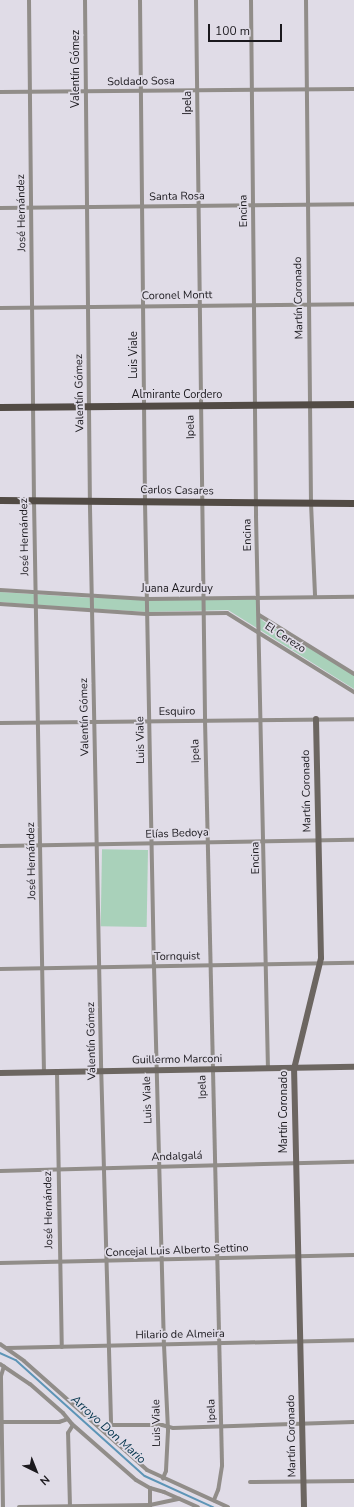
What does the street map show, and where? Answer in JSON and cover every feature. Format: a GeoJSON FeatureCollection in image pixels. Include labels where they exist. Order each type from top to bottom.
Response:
{"type":"FeatureCollection","features":[{"type":"Feature","properties":{"kind":"main road","name":"Almirante Cordero"},"geometry":{"type":"LineString","coordinates":[[0,407],[354,404]]}},
{"type":"Feature","properties":{"kind":"main road","name":"Carlos Casares"},"geometry":{"type":"LineString","coordinates":[[0,500],[354,503]]}},
{"type":"Feature","properties":{"kind":"street","name":"José Hernández"},"geometry":{"type":"LineString","coordinates":[[29,0],[35,593],[39,723],[44,1073]]}},
{"type":"Feature","properties":{"kind":"street","name":"Valentín Gómez"},"geometry":{"type":"LineString","coordinates":[[85,0],[90,501],[103,1169],[110,1425]]}},
{"type":"Feature","properties":{"kind":"street","name":"Luis Viale"},"geometry":{"type":"LineString","coordinates":[[140,0],[145,502],[149,722],[161,1260],[168,1427],[166,1470],[163,1478]]}},
{"type":"Feature","properties":{"kind":"street","name":"Ipela"},"geometry":{"type":"LineString","coordinates":[[196,0],[199,406],[204,720],[208,842],[209,966],[215,1165],[216,1258],[222,1425],[222,1472],[214,1500]]}},
{"type":"Feature","properties":{"kind":"street","name":"Encina"},"geometry":{"type":"LineString","coordinates":[[251,0],[256,503],[260,632],[268,1069]]}},
{"type":"Feature","properties":{"kind":"street","name":"Martín Coronado"},"geometry":{"type":"LineString","coordinates":[[306,0],[311,503],[315,596]]}},
{"type":"Feature","properties":{"kind":"street","name":"Soldado Sosa"},"geometry":{"type":"LineString","coordinates":[[0,92],[354,89]]}},
{"type":"Feature","properties":{"kind":"street","name":"Santa Rosa"},"geometry":{"type":"LineString","coordinates":[[0,208],[354,204]]}},
{"type":"Feature","properties":{"kind":"street","name":"Coronel Montt"},"geometry":{"type":"LineString","coordinates":[[0,308],[354,304]]}},
{"type":"Feature","properties":{"kind":"street","name":"Juana Azurduy"},"geometry":{"type":"LineString","coordinates":[[0,590],[147,599],[315,596],[354,597]]}},
{"type":"Feature","properties":{"kind":"street"},"geometry":{"type":"LineString","coordinates":[[0,604],[147,614],[203,613]]}},
{"type":"Feature","properties":{"kind":"street","name":"El Cerezo"},"geometry":{"type":"LineString","coordinates":[[203,613],[227,613],[260,632],[354,692]]}},
{"type":"Feature","properties":{"kind":"street"},"geometry":{"type":"LineString","coordinates":[[259,615],[354,674]]}},
{"type":"Feature","properties":{"kind":"street","name":"Martín Coronado"},"geometry":{"type":"LineString","coordinates":[[304,1507],[297,1257],[294,1069],[320,963],[316,719]]}},
{"type":"Feature","properties":{"kind":"street","name":"Esquiro"},"geometry":{"type":"LineString","coordinates":[[0,723],[354,719]]}},
{"type":"Feature","properties":{"kind":"street","name":"Elías Bedoya"},"geometry":{"type":"LineString","coordinates":[[0,846],[354,840]]}},
{"type":"Feature","properties":{"kind":"street","name":"Tornquist"},"geometry":{"type":"LineString","coordinates":[[0,969],[354,963]]}},
{"type":"Feature","properties":{"kind":"street","name":"Guillermo Marconi"},"geometry":{"type":"LineString","coordinates":[[0,1073],[354,1067]]}},
{"type":"Feature","properties":{"kind":"street","name":"José Hernández"},"geometry":{"type":"LineString","coordinates":[[57,1073],[59,1262],[62,1346]]}},
{"type":"Feature","properties":{"kind":"street","name":"Andalgalá"},"geometry":{"type":"LineString","coordinates":[[0,1171],[354,1162]]}},
{"type":"Feature","properties":{"kind":"street","name":"Concejal Luis Alberto Settino"},"geometry":{"type":"LineString","coordinates":[[0,1263],[106,1262],[354,1255]]}},
{"type":"Feature","properties":{"kind":"street","name":"Hilario de Almeira"},"geometry":{"type":"LineString","coordinates":[[7,1348],[354,1340]]}},
{"type":"Feature","properties":{"kind":"street"},"geometry":{"type":"LineString","coordinates":[[0,1344],[24,1361],[106,1432],[142,1466],[163,1478],[228,1507]]}},
{"type":"Feature","properties":{"kind":"street"},"geometry":{"type":"LineString","coordinates":[[3,1507],[0,1422],[2,1365],[30,1384],[73,1425],[136,1480],[150,1488],[164,1492],[198,1507]]}},
{"type":"Feature","properties":{"kind":"street"},"geometry":{"type":"LineString","coordinates":[[0,1422],[59,1422],[68,1419]]}},
{"type":"Feature","properties":{"kind":"street"},"geometry":{"type":"LineString","coordinates":[[106,1432],[110,1425],[168,1427],[354,1422]]}},
{"type":"Feature","properties":{"kind":"street"},"geometry":{"type":"LineString","coordinates":[[70,1507],[68,1433],[73,1425]]}},
{"type":"Feature","properties":{"kind":"street"},"geometry":{"type":"LineString","coordinates":[[250,1482],[303,1483],[354,1481]]}},
{"type":"Feature","properties":{"kind":"street"},"geometry":{"type":"LineString","coordinates":[[150,1488],[150,1506]]}},
{"type":"Feature","properties":{"kind":"street"},"geometry":{"type":"LineString","coordinates":[[19,1507],[150,1506],[179,1499]]}},
{"type":"Feature","properties":{"kind":"green space"},"geometry":{"type":"Polygon","coordinates":[[[0,592],[93,598],[257,599],[259,615],[263,621],[354,674],[354,689],[228,610],[148,612],[35,605],[0,602],[0,592]]]}},
{"type":"Feature","properties":{"kind":"green space"},"geometry":{"type":"Polygon","coordinates":[[[102,849],[148,850],[147,927],[101,926],[102,849]]]}},
{"type":"Feature","properties":{"kind":"waterway","name":"Arroyo Don Mario"},"geometry":{"type":"LineString","coordinates":[[0,1353],[16,1360],[145,1476],[213,1507]]}}]}
